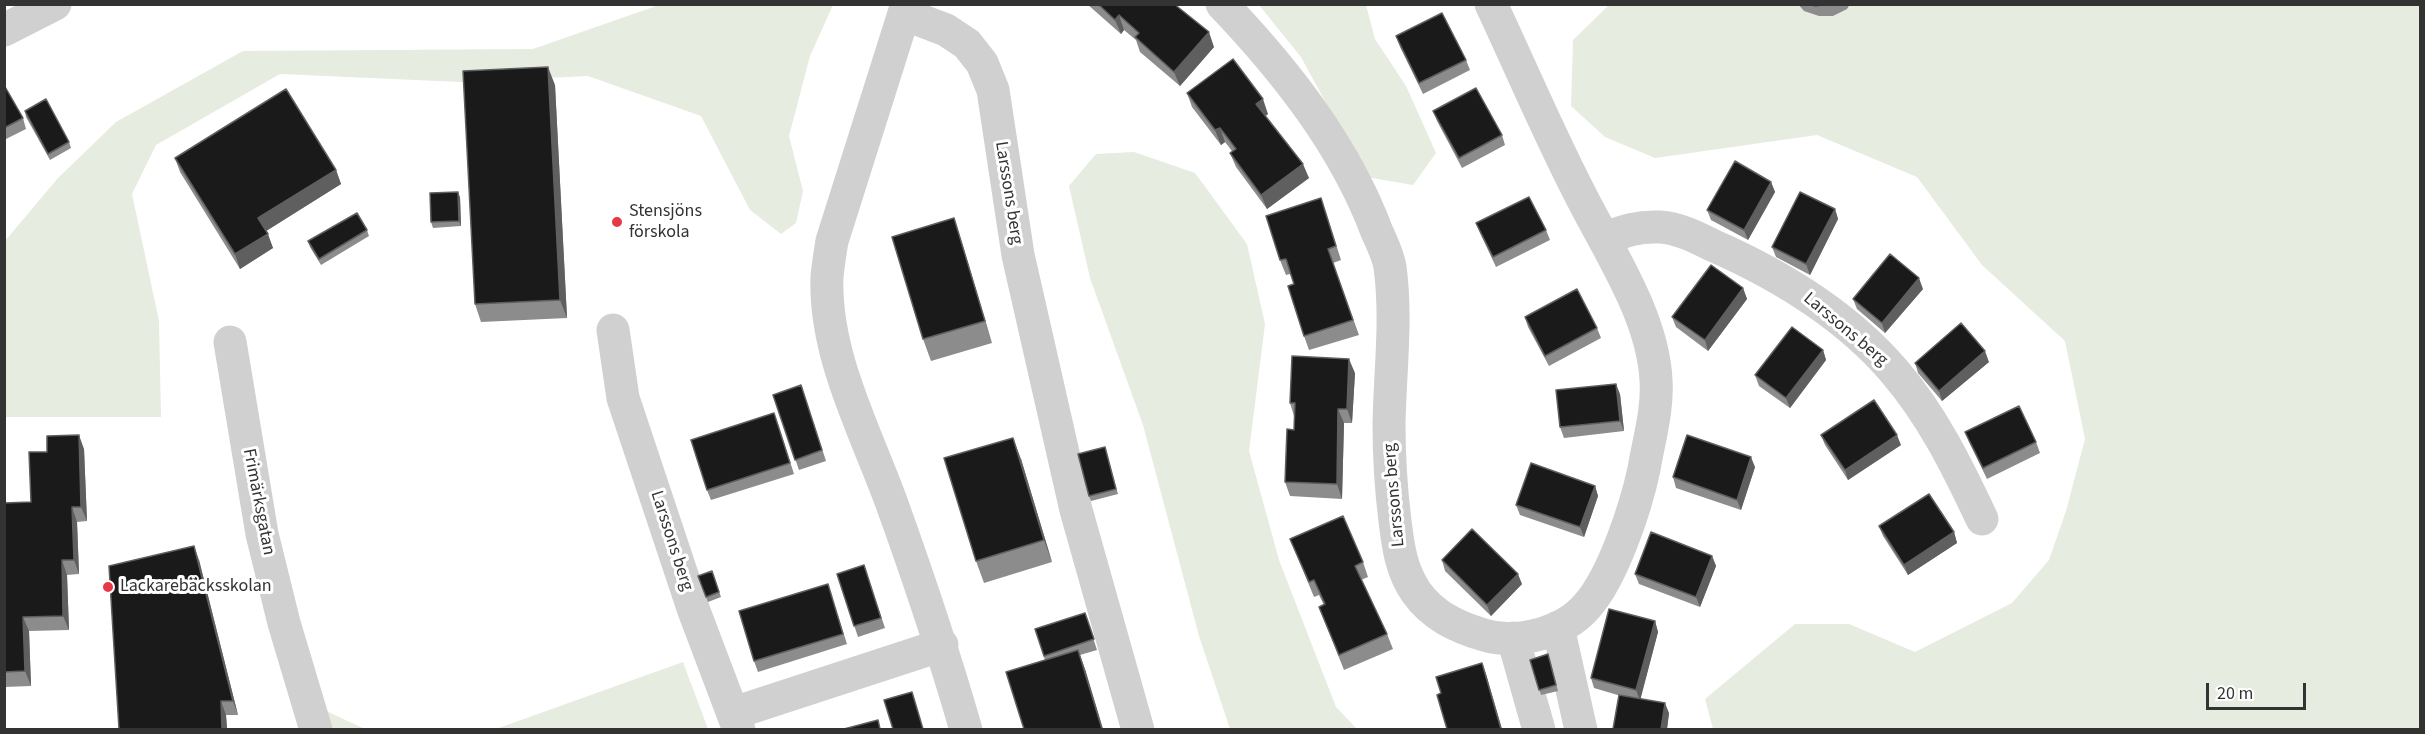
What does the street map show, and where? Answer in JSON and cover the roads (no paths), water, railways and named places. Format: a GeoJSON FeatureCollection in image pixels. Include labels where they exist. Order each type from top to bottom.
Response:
{"type":"FeatureCollection","features":[{"type":"Feature","properties":{"kind":"street"},"geometry":{"type":"LineString","coordinates":[[4,30],[55,4]]}},
{"type":"Feature","properties":{"kind":"street","name":"Larssons berg"},"geometry":{"type":"LineString","coordinates":[[1222,4],[1251,34],[1298,94],[1345,161],[1367,204],[1389,262],[1394,311],[1389,425],[1393,507],[1400,560],[1416,592],[1444,620],[1490,637],[1513,638],[1527,637],[1558,627],[1574,618],[1589,605],[1614,557],[1641,483],[1656,410],[1656,379],[1644,326],[1604,239],[1579,194],[1491,4]]}},
{"type":"Feature","properties":{"kind":"street","name":"Larssons berg"},"geometry":{"type":"LineString","coordinates":[[966,729],[942,645],[835,347],[830,317],[827,277],[832,241],[905,9],[946,30],[966,44],[982,63],[993,90],[1018,255],[1076,510],[1138,729]]}},
{"type":"Feature","properties":{"kind":"street","name":"Larssons berg"},"geometry":{"type":"LineString","coordinates":[[1604,239],[1632,227],[1662,227],[1688,234],[1743,259],[1821,305],[1893,370],[1945,442],[1982,519]]}},
{"type":"Feature","properties":{"kind":"street","name":"Larssons berg"},"geometry":{"type":"LineString","coordinates":[[613,330],[623,398],[694,611],[737,721],[942,645]]}},
{"type":"Feature","properties":{"kind":"street","name":"Frimärksgatan"},"geometry":{"type":"LineString","coordinates":[[230,342],[262,534],[284,623],[316,729]]}},
{"type":"Feature","properties":{"kind":"street"},"geometry":{"type":"LineString","coordinates":[[1558,627],[1581,729]]}},
{"type":"Feature","properties":{"kind":"street"},"geometry":{"type":"LineString","coordinates":[[1513,638],[1539,729]]}},
{"type":"Feature","properties":{"kind":"place","name":"Stensjöns förskola"},"geometry":{"type":"Point","coordinates":[617,222]}},
{"type":"Feature","properties":{"kind":"place","name":"Lackarebäcksskolan"},"geometry":{"type":"Point","coordinates":[108,587]}}]}
